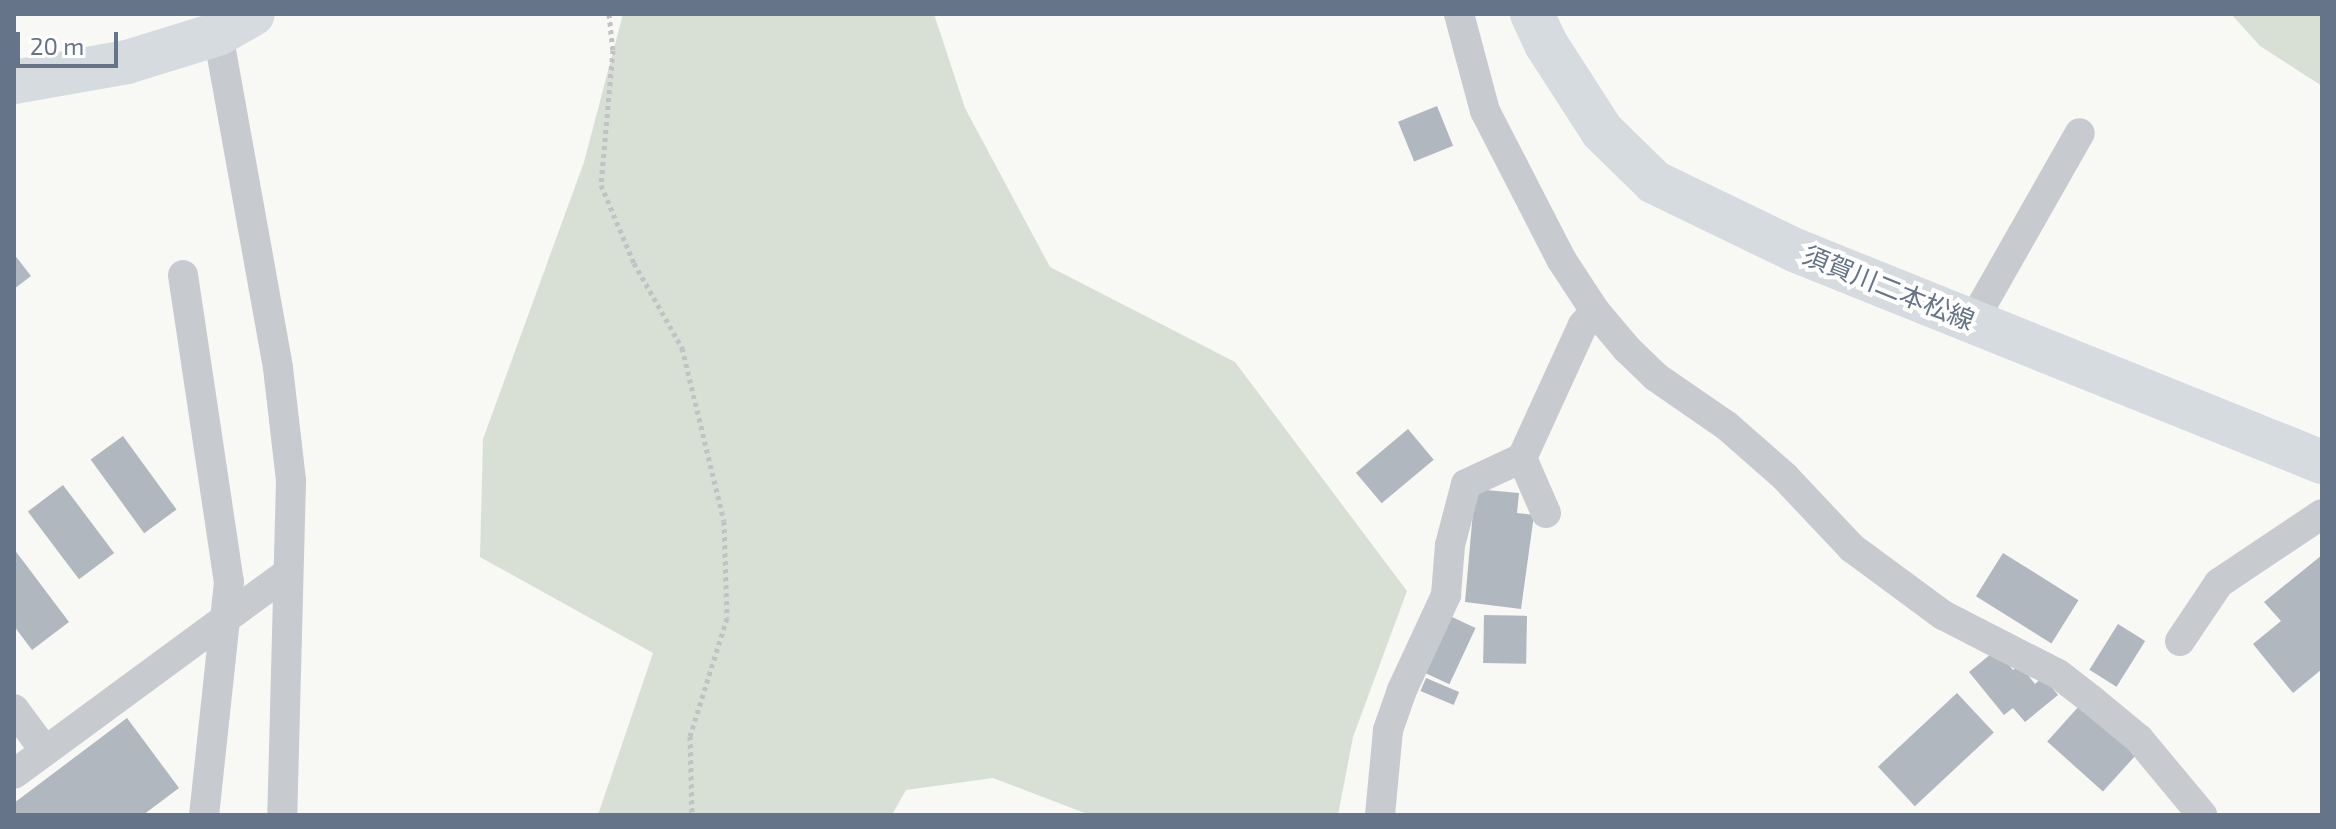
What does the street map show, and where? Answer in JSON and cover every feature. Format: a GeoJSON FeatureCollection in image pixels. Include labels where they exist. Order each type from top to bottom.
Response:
{"type":"FeatureCollection","features":[{"type":"Feature","properties":{"kind":"main road","name":"須賀川二本松線"},"geometry":{"type":"LineString","coordinates":[[1532,14],[1546,44],[1602,131],[1654,182],[1797,251],[2322,462]]}},
{"type":"Feature","properties":{"kind":"main road"},"geometry":{"type":"LineString","coordinates":[[14,82],[127,62],[236,24]]}},
{"type":"Feature","properties":{"kind":"street"},"geometry":{"type":"LineString","coordinates":[[1459,14],[1485,111],[1561,259],[1595,311],[1656,377],[1727,426],[1785,477],[1852,548],[1943,615],[2058,674],[2139,739],[2202,815]]}},
{"type":"Feature","properties":{"kind":"street"},"geometry":{"type":"LineString","coordinates":[[236,24],[291,481],[282,815]]}},
{"type":"Feature","properties":{"kind":"street"},"geometry":{"type":"LineString","coordinates":[[1973,321],[2080,133]]}},
{"type":"Feature","properties":{"kind":"street"},"geometry":{"type":"LineString","coordinates":[[183,275],[229,582],[204,815]]}},
{"type":"Feature","properties":{"kind":"street"},"geometry":{"type":"LineString","coordinates":[[1380,815],[1388,730],[1402,690],[1446,595],[1450,545],[1466,484],[1522,458],[1583,325],[1595,311]]}},
{"type":"Feature","properties":{"kind":"street"},"geometry":{"type":"LineString","coordinates":[[1522,458],[1546,513]]}},
{"type":"Feature","properties":{"kind":"street"},"geometry":{"type":"LineString","coordinates":[[2180,641],[2219,583],[2322,514]]}},
{"type":"Feature","properties":{"kind":"street"},"geometry":{"type":"LineString","coordinates":[[14,774],[288,573]]}},
{"type":"Feature","properties":{"kind":"street"},"geometry":{"type":"LineString","coordinates":[[14,709],[45,751]]}},
{"type":"Feature","properties":{"kind":"path"},"geometry":{"type":"LineString","coordinates":[[609,14],[613,50],[601,185],[634,263],[682,348],[724,521],[727,618],[690,736],[692,815]]}},
{"type":"Feature","properties":{"kind":"shaded area"},"geometry":{"type":"Polygon","coordinates":[[[623,14],[934,14],[965,108],[1050,267],[1235,362],[1407,591],[1353,737],[1338,815],[1090,815],[993,778],[906,790],[892,815],[598,815],[653,653],[480,557],[483,439],[584,162],[623,14]]]}},
{"type":"Feature","properties":{"kind":"shaded area"},"geometry":{"type":"Polygon","coordinates":[[[2231,14],[2322,14],[2322,86],[2260,46],[2231,14]]]}},
{"type":"Feature","properties":{"kind":"building"},"geometry":{"type":"Polygon","coordinates":[[[1437,106],[1453,146],[1414,162],[1398,122],[1437,106]]]}},
{"type":"Feature","properties":{"kind":"building"},"geometry":{"type":"Polygon","coordinates":[[[14,254],[31,276],[14,289],[14,254]]]}},
{"type":"Feature","properties":{"kind":"building"},"geometry":{"type":"Polygon","coordinates":[[[1408,429],[1434,460],[1382,503],[1356,473],[1408,429]]]}},
{"type":"Feature","properties":{"kind":"building"},"geometry":{"type":"Polygon","coordinates":[[[123,436],[176,510],[144,533],[91,460],[123,436]]]}},
{"type":"Feature","properties":{"kind":"building"},"geometry":{"type":"Polygon","coordinates":[[[63,485],[114,553],[79,579],[28,511],[63,485]]]}},
{"type":"Feature","properties":{"kind":"building"},"geometry":{"type":"Polygon","coordinates":[[[1475,489],[1519,493],[1517,513],[1534,515],[1521,609],[1465,602],[1475,489]]]}},
{"type":"Feature","properties":{"kind":"building"},"geometry":{"type":"Polygon","coordinates":[[[14,549],[69,622],[32,650],[14,626],[14,549]]]}},
{"type":"Feature","properties":{"kind":"building"},"geometry":{"type":"Polygon","coordinates":[[[2003,553],[2078,600],[2051,643],[1976,596],[2003,553]]]}},
{"type":"Feature","properties":{"kind":"building"},"geometry":{"type":"Polygon","coordinates":[[[2322,555],[2322,669],[2293,693],[2253,644],[2281,621],[2264,602],[2322,555]]]}},
{"type":"Feature","properties":{"kind":"building"},"geometry":{"type":"Polygon","coordinates":[[[1484,615],[1527,616],[1526,664],[1483,663],[1484,615]]]}},
{"type":"Feature","properties":{"kind":"building"},"geometry":{"type":"Polygon","coordinates":[[[1452,617],[1476,628],[1449,684],[1426,673],[1452,617]]]}},
{"type":"Feature","properties":{"kind":"building"},"geometry":{"type":"Polygon","coordinates":[[[2118,624],[2145,641],[2117,687],[2089,670],[2118,624]]]}},
{"type":"Feature","properties":{"kind":"building"},"geometry":{"type":"Polygon","coordinates":[[[1997,649],[2013,670],[2020,665],[2035,684],[2043,677],[2058,695],[2025,722],[2013,708],[2004,715],[1969,672],[1997,649]]]}},
{"type":"Feature","properties":{"kind":"building"},"geometry":{"type":"Polygon","coordinates":[[[1426,678],[1459,692],[1454,705],[1421,691],[1426,678]]]}},
{"type":"Feature","properties":{"kind":"building"},"geometry":{"type":"Polygon","coordinates":[[[1957,693],[1994,732],[1915,806],[1878,767],[1957,693]]]}},
{"type":"Feature","properties":{"kind":"building"},"geometry":{"type":"Polygon","coordinates":[[[2080,705],[2136,755],[2103,792],[2047,741],[2080,705]]]}},
{"type":"Feature","properties":{"kind":"building"},"geometry":{"type":"Polygon","coordinates":[[[127,718],[179,788],[143,815],[14,815],[14,803],[127,718]]]}}]}
